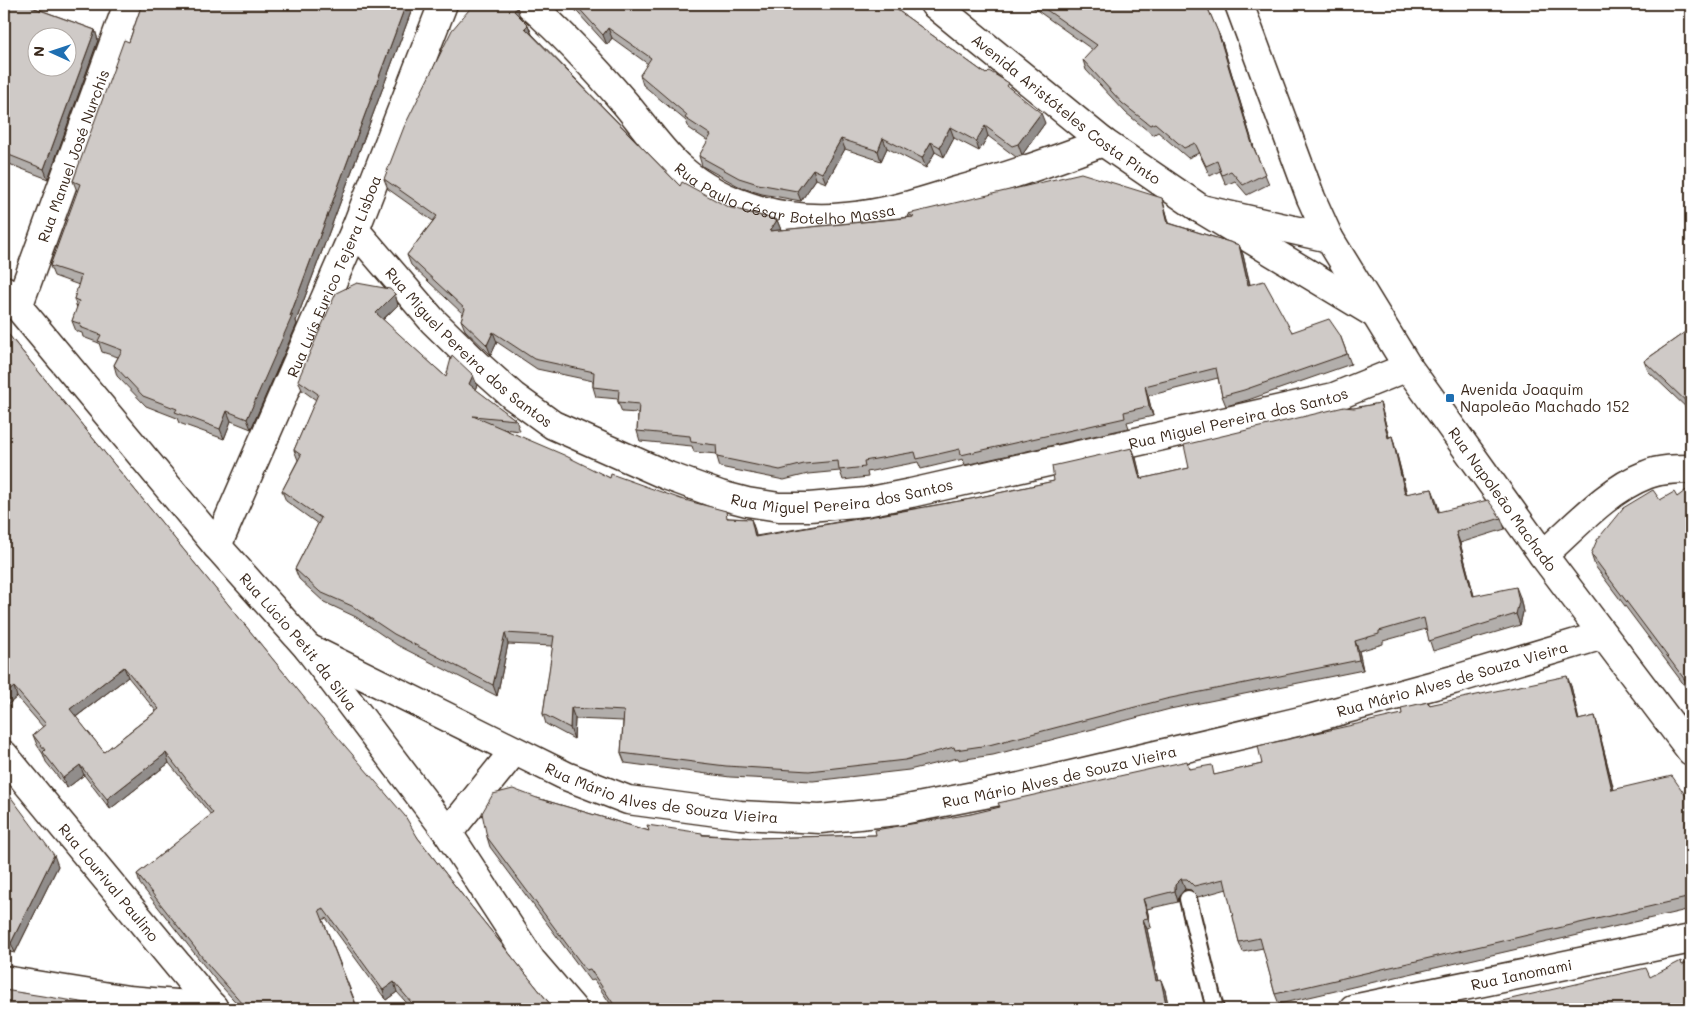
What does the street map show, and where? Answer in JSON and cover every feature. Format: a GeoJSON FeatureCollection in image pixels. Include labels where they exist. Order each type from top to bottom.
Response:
{"type":"FeatureCollection","features":[{"type":"Feature","properties":{"kind":"street","name":"Rua Manuel José Nurchis"},"geometry":{"type":"LineString","coordinates":[[11,299],[128,4]]}},
{"type":"Feature","properties":{"kind":"street","name":"Rua Luís Eurico Tejera Lisboa"},"geometry":{"type":"LineString","coordinates":[[217,546],[355,230],[443,4]]}},
{"type":"Feature","properties":{"kind":"street","name":"Rua Paulo César Botelho Massa"},"geometry":{"type":"LineString","coordinates":[[529,4],[557,29],[610,86],[680,168],[704,186],[745,207],[819,218],[846,218],[893,210],[1025,172],[1103,142]]}},
{"type":"Feature","properties":{"kind":"street","name":"Avenida Aristóteles Costa Pinto"},"geometry":{"type":"LineString","coordinates":[[934,4],[1103,142],[1201,209],[1375,314]]}},
{"type":"Feature","properties":{"kind":"street","name":"Rua Napoleão Machado"},"geometry":{"type":"LineString","coordinates":[[1239,4],[1311,198],[1329,238],[1408,367],[1543,554],[1691,751]]}},
{"type":"Feature","properties":{"kind":"street","name":"Avenida Aristóteles Costa Pinto"},"geometry":{"type":"LineString","coordinates":[[1201,209],[1329,238]]}},
{"type":"Feature","properties":{"kind":"street","name":"Rua Miguel Pereira dos Santos"},"geometry":{"type":"LineString","coordinates":[[355,230],[433,321],[513,396],[553,425],[668,476],[720,495],[779,506],[809,507],[866,502],[921,491],[1334,397],[1408,367]]}},
{"type":"Feature","properties":{"kind":"street","name":"Rua Lúcio Petit da Silva"},"geometry":{"type":"LineString","coordinates":[[11,299],[217,546],[308,648],[448,833],[531,960],[573,1009]]}},
{"type":"Feature","properties":{"kind":"street"},"geometry":{"type":"LineString","coordinates":[[1543,554],[1614,493],[1646,475],[1671,470],[1691,469]]}},
{"type":"Feature","properties":{"kind":"street","name":"Rua Mário Alves de Souza Vieira"},"geometry":{"type":"LineString","coordinates":[[308,648],[566,776],[628,800],[740,815],[810,818],[897,811],[1020,786],[1309,719],[1453,680],[1603,634]]}},
{"type":"Feature","properties":{"kind":"street"},"geometry":{"type":"LineString","coordinates":[[448,833],[514,751]]}},
{"type":"Feature","properties":{"kind":"street","name":"Rua Lourival Paulino"},"geometry":{"type":"LineString","coordinates":[[4,755],[213,1008]]}},
{"type":"Feature","properties":{"kind":"street","name":"Rua Ianomami"},"geometry":{"type":"LineString","coordinates":[[1359,1008],[1691,939]]}},
{"type":"Feature","properties":{"kind":"street"},"geometry":{"type":"LineString","coordinates":[[4,980],[119,998],[213,1008]]}},
{"type":"Feature","properties":{"kind":"lane"},"geometry":{"type":"LineString","coordinates":[[1188,899],[1215,1009]]}},
{"type":"Feature","properties":{"kind":"building"},"geometry":{"type":"Polygon","coordinates":[[[4,4],[29,4],[29,6],[95,30],[78,76],[78,28],[28,28],[28,78],[77,78],[44,169],[4,153],[4,4]]]}},
{"type":"Feature","properties":{"kind":"building"},"geometry":{"type":"Polygon","coordinates":[[[142,4],[406,4],[290,316],[293,314],[247,419],[227,411],[220,429],[175,412],[177,409],[143,396],[114,365],[122,350],[98,341],[101,335],[80,327],[81,324],[72,321],[79,301],[74,299],[81,276],[50,266],[80,184],[73,181],[124,40],[129,42],[142,4]]]}},
{"type":"Feature","properties":{"kind":"building"},"geometry":{"type":"Polygon","coordinates":[[[474,4],[514,4],[517,7],[514,11],[528,25],[525,28],[680,186],[682,182],[728,207],[777,220],[770,231],[914,217],[908,214],[1081,173],[1162,198],[1168,223],[1239,245],[1248,285],[1264,281],[1292,332],[1329,319],[1340,335],[1347,354],[1222,396],[1216,368],[1145,386],[1149,406],[1124,412],[1125,418],[961,455],[960,449],[917,459],[915,452],[864,461],[865,467],[839,470],[838,461],[804,464],[780,470],[717,457],[716,445],[691,442],[690,436],[637,431],[639,404],[618,402],[619,390],[593,387],[594,372],[534,359],[493,332],[487,345],[461,320],[465,309],[407,255],[437,216],[384,179],[404,127],[452,30],[474,4]]]}},
{"type":"Feature","properties":{"kind":"building"},"geometry":{"type":"Polygon","coordinates":[[[575,4],[889,4],[986,74],[989,71],[1009,83],[1007,86],[1041,113],[1018,144],[1012,146],[985,126],[976,141],[950,127],[940,147],[931,142],[922,158],[883,138],[878,151],[841,139],[822,173],[813,169],[797,191],[758,184],[739,178],[699,156],[711,135],[685,118],[687,115],[640,75],[651,58],[608,28],[603,35],[575,4]]]}},
{"type":"Feature","properties":{"kind":"building"},"geometry":{"type":"Polygon","coordinates":[[[1038,4],[1206,4],[1218,32],[1252,144],[1265,174],[1243,185],[1231,171],[1222,175],[1217,161],[1206,166],[1195,143],[1184,148],[1155,123],[1150,125],[1122,103],[1083,60],[1097,45],[1038,4]]]}},
{"type":"Feature","properties":{"kind":"building"},"geometry":{"type":"Polygon","coordinates":[[[357,283],[390,289],[395,294],[376,313],[446,377],[452,355],[473,375],[469,384],[516,420],[473,416],[564,455],[610,478],[611,474],[681,499],[726,511],[727,518],[751,519],[755,537],[971,499],[1054,481],[1052,466],[1132,448],[1140,479],[1189,468],[1184,445],[1344,407],[1354,408],[1380,403],[1388,438],[1392,436],[1405,494],[1432,489],[1438,512],[1488,500],[1501,518],[1456,532],[1473,596],[1516,587],[1519,602],[1516,614],[1429,641],[1424,618],[1379,631],[1379,634],[1355,641],[1359,660],[1166,699],[989,745],[955,750],[954,747],[905,760],[809,771],[726,766],[621,753],[624,711],[571,708],[570,728],[543,714],[554,636],[505,633],[493,685],[394,634],[352,606],[320,592],[295,569],[321,518],[282,491],[301,455],[294,450],[318,394],[298,380],[336,293],[357,283]]]}},
{"type":"Feature","properties":{"kind":"building"},"geometry":{"type":"Polygon","coordinates":[[[1691,328],[1691,406],[1644,361],[1691,328]]]}},
{"type":"Feature","properties":{"kind":"building"},"geometry":{"type":"Polygon","coordinates":[[[4,329],[311,706],[405,816],[418,838],[554,1009],[417,1009],[394,982],[383,990],[323,908],[319,910],[357,1008],[249,1009],[210,967],[137,874],[213,813],[166,753],[107,799],[80,765],[63,778],[43,752],[45,750],[33,735],[46,724],[14,687],[4,695],[4,329]],[[124,667],[70,709],[104,752],[159,709],[124,667]]]}},
{"type":"Feature","properties":{"kind":"building"},"geometry":{"type":"Polygon","coordinates":[[[1689,488],[1691,490],[1691,688],[1591,554],[1597,540],[1623,508],[1653,490],[1660,500],[1674,492],[1677,497],[1689,488]]]}},
{"type":"Feature","properties":{"kind":"building"},"geometry":{"type":"Polygon","coordinates":[[[1567,676],[1578,720],[1595,716],[1612,790],[1672,776],[1691,803],[1691,897],[1275,994],[1260,938],[1239,942],[1224,879],[1194,886],[1187,879],[1181,879],[1175,885],[1175,891],[1143,899],[1148,918],[1143,919],[1156,981],[1161,980],[1167,1009],[617,1009],[590,969],[586,970],[487,837],[482,813],[493,794],[513,789],[537,798],[649,831],[647,825],[702,833],[702,835],[757,838],[876,835],[875,830],[971,814],[1000,807],[998,803],[1187,761],[1189,769],[1212,765],[1214,775],[1262,764],[1258,746],[1402,714],[1401,708],[1428,702],[1429,705],[1567,676]]]}},
{"type":"Feature","properties":{"kind":"building"},"geometry":{"type":"Polygon","coordinates":[[[4,788],[54,855],[11,943],[4,941],[4,788]]]}},
{"type":"Feature","properties":{"kind":"building"},"geometry":{"type":"Polygon","coordinates":[[[1691,960],[1691,1009],[1467,1009],[1646,968],[1650,977],[1681,961],[1682,965],[1691,960]]]}},
{"type":"Feature","properties":{"kind":"building"},"geometry":{"type":"Polygon","coordinates":[[[4,990],[93,1004],[92,1009],[4,1009],[4,990]]]}},
{"type":"Feature","properties":{"kind":"place","name":"Avenida Joaquim Napoleão Machado 152"},"geometry":{"type":"Point","coordinates":[1450,398]}}]}
